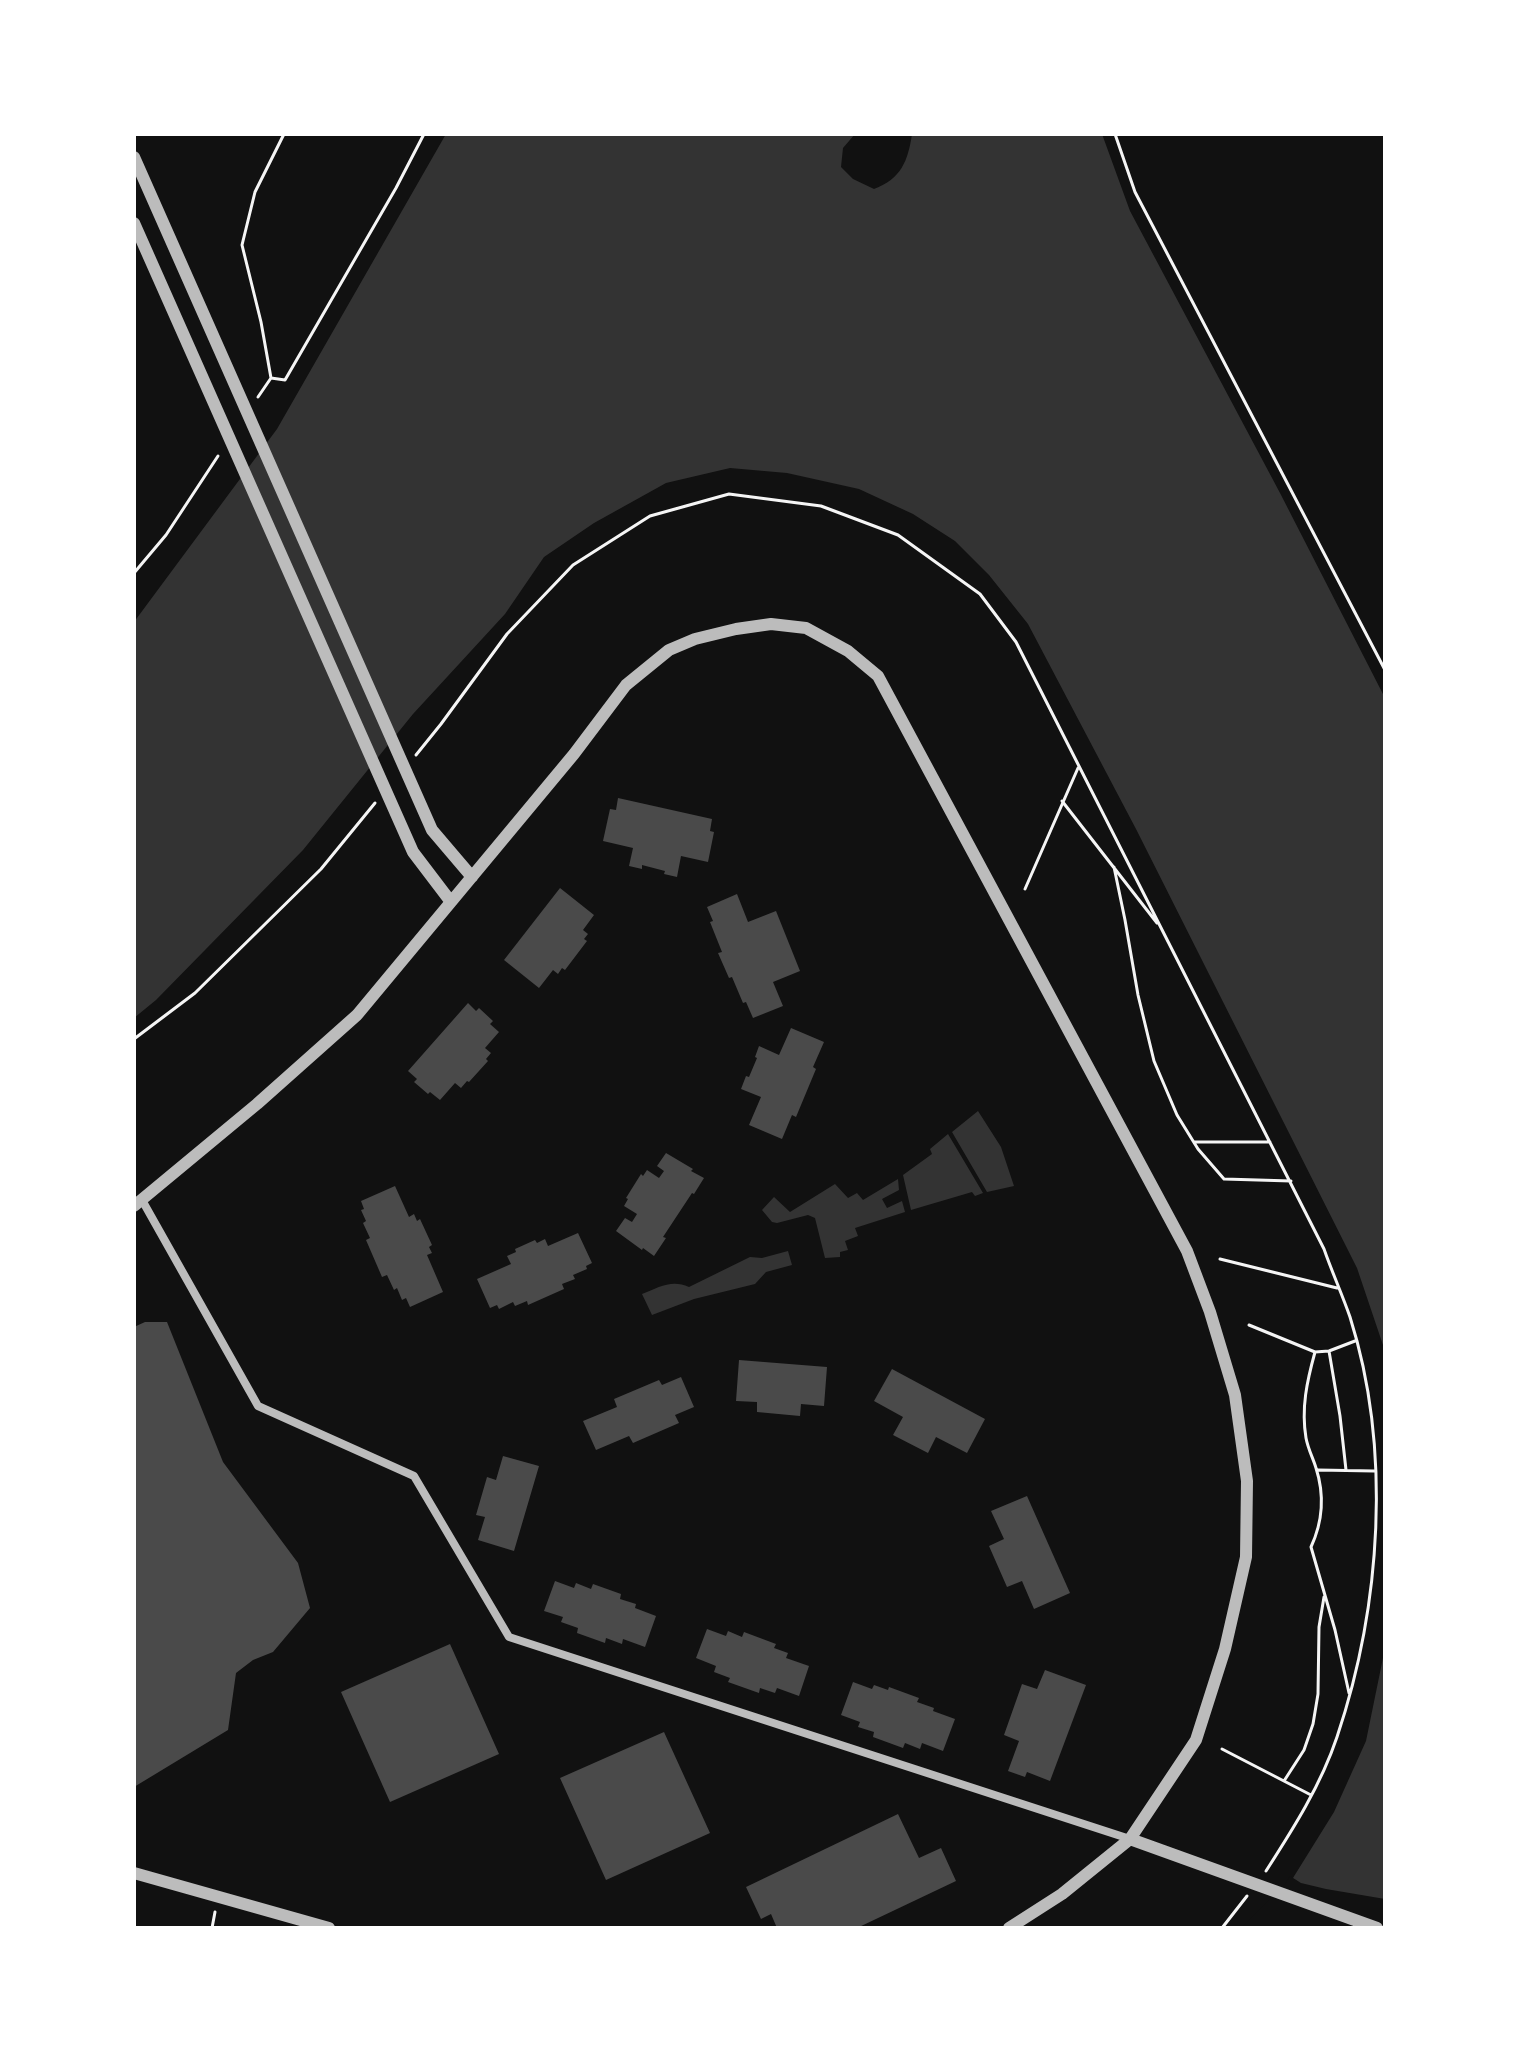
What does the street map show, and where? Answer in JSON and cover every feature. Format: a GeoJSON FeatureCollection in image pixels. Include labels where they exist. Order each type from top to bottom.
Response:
{"type":"FeatureCollection","features":[{"type":"Feature","properties":{"kind":"street"},"geometry":{"type":"LineString","coordinates":[[134,157],[432,830],[472,877]]}},
{"type":"Feature","properties":{"kind":"street"},"geometry":{"type":"LineString","coordinates":[[134,223],[413,852],[451,902]]}},
{"type":"Feature","properties":{"kind":"street"},"geometry":{"type":"LineString","coordinates":[[1009,1928],[1062,1894],[1130,1839],[1196,1740],[1225,1649],[1246,1557],[1247,1481],[1235,1395],[1210,1312],[1187,1251],[878,676],[848,651],[806,628],[771,624],[736,629],[695,639],[669,650],[626,685],[574,754],[357,1015],[138,1203],[258,1406],[414,1476],[509,1637],[1130,1839],[1377,1928]]}},
{"type":"Feature","properties":{"kind":"street"},"geometry":{"type":"LineString","coordinates":[[134,1873],[329,1928]]}},
{"type":"Feature","properties":{"kind":"path"},"geometry":{"type":"LineString","coordinates":[[271,378],[285,380],[424,134]]}},
{"type":"Feature","properties":{"kind":"path"},"geometry":{"type":"LineString","coordinates":[[1115,134],[1135,192],[1385,670]]}},
{"type":"Feature","properties":{"kind":"path"},"geometry":{"type":"LineString","coordinates":[[411,760],[507,634],[573,565],[650,516],[729,494],[821,506],[898,535],[980,594],[1016,642],[1291,1181],[1324,1249],[1350,1318],[1366,1388],[1374,1445],[1376,1522],[1373,1584],[1357,1666],[1337,1739],[1306,1808],[1267,1871]]}},
{"type":"Feature","properties":{"kind":"path"},"geometry":{"type":"LineString","coordinates":[[1025,889],[1079,766]]}},
{"type":"Feature","properties":{"kind":"path"},"geometry":{"type":"LineString","coordinates":[[134,1039],[195,993],[321,869],[381,797]]}},
{"type":"Feature","properties":{"kind":"path"},"geometry":{"type":"LineString","coordinates":[[1062,801],[1162,929]]}},
{"type":"Feature","properties":{"kind":"path"},"geometry":{"type":"LineString","coordinates":[[1114,867],[1154,1061],[1177,1115],[1224,1179],[1291,1181]]}},
{"type":"Feature","properties":{"kind":"path"},"geometry":{"type":"LineString","coordinates":[[1194,1142],[1270,1142]]}},
{"type":"Feature","properties":{"kind":"path"},"geometry":{"type":"LineString","coordinates":[[1220,1259],[1339,1289]]}},
{"type":"Feature","properties":{"kind":"path"},"geometry":{"type":"LineString","coordinates":[[1249,1325],[1315,1352],[1329,1351],[1355,1341]]}},
{"type":"Feature","properties":{"kind":"path"},"geometry":{"type":"LineString","coordinates":[[1329,1351],[1346,1470]]}},
{"type":"Feature","properties":{"kind":"path"},"geometry":{"type":"LineString","coordinates":[[1315,1352],[1303,1411],[1323,1508],[1320,1529],[1311,1547],[1335,1630],[1349,1695]]}},
{"type":"Feature","properties":{"kind":"path"},"geometry":{"type":"LineString","coordinates":[[1317,1470],[1374,1471]]}},
{"type":"Feature","properties":{"kind":"path"},"geometry":{"type":"LineString","coordinates":[[1284,1781],[1304,1750],[1313,1724],[1318,1694],[1319,1627],[1325,1594]]}},
{"type":"Feature","properties":{"kind":"path"},"geometry":{"type":"LineString","coordinates":[[1222,1749],[1311,1795]]}},
{"type":"Feature","properties":{"kind":"path"},"geometry":{"type":"LineString","coordinates":[[1222,1928],[1248,1895]]}},
{"type":"Feature","properties":{"kind":"shaded area"},"geometry":{"type":"Polygon","coordinates":[[[446,134],[855,134],[843,148],[841,167],[853,179],[874,189],[891,180],[902,168],[912,134],[1102,134],[1130,211],[1385,698],[1385,1351],[1357,1268],[1136,829],[1028,624],[989,575],[955,541],[913,514],[859,489],[787,473],[730,468],[666,483],[594,523],[544,557],[505,614],[413,714],[303,850],[156,1000],[134,1018],[134,622],[277,429],[446,134]]]}},
{"type":"Feature","properties":{"kind":"shaded area"},"geometry":{"type":"Polygon","coordinates":[[[978,1111],[1001,1147],[1014,1186],[987,1192],[952,1132],[978,1111]]]}},
{"type":"Feature","properties":{"kind":"shaded area"},"geometry":{"type":"Polygon","coordinates":[[[948,1134],[983,1193],[975,1196],[972,1192],[911,1210],[903,1175],[932,1154],[930,1149],[948,1134]]]}},
{"type":"Feature","properties":{"kind":"shaded area"},"geometry":{"type":"Polygon","coordinates":[[[898,1179],[899,1190],[882,1199],[887,1208],[902,1201],[905,1212],[855,1228],[858,1236],[845,1241],[848,1250],[840,1252],[840,1257],[825,1258],[815,1218],[808,1215],[777,1223],[772,1222],[762,1210],[774,1197],[790,1212],[835,1184],[848,1198],[857,1193],[863,1200],[898,1179]]]}},
{"type":"Feature","properties":{"kind":"shaded area"},"geometry":{"type":"Polygon","coordinates":[[[788,1251],[792,1265],[766,1272],[755,1284],[694,1299],[652,1315],[642,1294],[671,1284],[689,1287],[750,1257],[762,1258],[788,1251]]]}},
{"type":"Feature","properties":{"kind":"shaded area"},"geometry":{"type":"Polygon","coordinates":[[[1385,1648],[1385,1928],[1246,1928],[1288,1886],[1334,1812],[1366,1741],[1385,1648]]]}},
{"type":"Feature","properties":{"kind":"pier"},"geometry":{"type":"Polygon","coordinates":[[[1290,1876],[1301,1883],[1385,1899],[1385,1928],[1243,1926],[1290,1876]]]}},
{"type":"Feature","properties":{"kind":"building"},"geometry":{"type":"Polygon","coordinates":[[[618,798],[712,819],[710,831],[714,832],[708,862],[681,856],[677,877],[642,865],[642,869],[629,866],[633,848],[603,841],[610,809],[616,810],[618,798]]]}},
{"type":"Feature","properties":{"kind":"building"},"geometry":{"type":"Polygon","coordinates":[[[560,888],[594,915],[583,930],[588,934],[584,939],[587,941],[565,970],[562,968],[558,974],[553,970],[539,988],[504,960],[560,888]]]}},
{"type":"Feature","properties":{"kind":"building"},"geometry":{"type":"Polygon","coordinates":[[[737,894],[748,922],[776,911],[800,971],[773,982],[783,1006],[753,1018],[718,953],[722,952],[707,907],[737,894]]]}},
{"type":"Feature","properties":{"kind":"building"},"geometry":{"type":"Polygon","coordinates":[[[468,1003],[493,1021],[490,1024],[499,1032],[485,1048],[491,1053],[486,1059],[488,1061],[469,1082],[461,1088],[455,1083],[440,1100],[414,1082],[417,1079],[408,1071],[468,1003]]]}},
{"type":"Feature","properties":{"kind":"building"},"geometry":{"type":"Polygon","coordinates":[[[791,1028],[824,1042],[796,1117],[792,1115],[782,1139],[749,1125],[761,1097],[741,1089],[757,1058],[759,1046],[779,1055],[791,1028]]]}},
{"type":"Feature","properties":{"kind":"building"},"geometry":{"type":"Polygon","coordinates":[[[666,1153],[704,1178],[663,1237],[666,1238],[654,1256],[616,1231],[625,1218],[632,1222],[637,1214],[624,1206],[641,1174],[643,1176],[647,1170],[659,1178],[664,1171],[657,1166],[666,1153]]]}},
{"type":"Feature","properties":{"kind":"building"},"geometry":{"type":"Polygon","coordinates":[[[395,1186],[409,1217],[414,1214],[417,1221],[420,1219],[432,1245],[429,1247],[432,1253],[427,1255],[443,1292],[410,1307],[406,1298],[402,1300],[397,1288],[394,1290],[387,1275],[382,1277],[366,1240],[370,1238],[361,1210],[364,1209],[361,1201],[395,1186]]]}},
{"type":"Feature","properties":{"kind":"building"},"geometry":{"type":"Polygon","coordinates":[[[578,1233],[592,1263],[586,1266],[587,1269],[573,1275],[575,1279],[562,1284],[564,1289],[528,1305],[527,1301],[515,1306],[513,1302],[499,1309],[497,1305],[490,1308],[477,1279],[511,1264],[507,1256],[516,1252],[515,1249],[545,1239],[548,1246],[578,1233]]]}},
{"type":"Feature","properties":{"kind":"building"},"geometry":{"type":"Polygon","coordinates":[[[145,1322],[167,1322],[223,1462],[298,1563],[310,1608],[273,1652],[253,1660],[236,1673],[228,1730],[134,1787],[134,1327],[145,1322]]]}},
{"type":"Feature","properties":{"kind":"building"},"geometry":{"type":"Polygon","coordinates":[[[739,1360],[827,1367],[824,1406],[801,1404],[800,1416],[757,1412],[757,1402],[736,1401],[739,1360]]]}},
{"type":"Feature","properties":{"kind":"building"},"geometry":{"type":"Polygon","coordinates":[[[892,1369],[985,1419],[967,1453],[936,1437],[928,1453],[893,1435],[903,1417],[874,1401],[892,1369]]]}},
{"type":"Feature","properties":{"kind":"building"},"geometry":{"type":"Polygon","coordinates":[[[681,1377],[694,1407],[675,1415],[679,1423],[633,1443],[629,1436],[596,1450],[583,1421],[617,1407],[614,1399],[659,1380],[662,1385],[681,1377]]]}},
{"type":"Feature","properties":{"kind":"building"},"geometry":{"type":"Polygon","coordinates":[[[503,1456],[539,1466],[514,1551],[478,1540],[485,1517],[476,1515],[487,1477],[496,1480],[503,1456]]]}},
{"type":"Feature","properties":{"kind":"building"},"geometry":{"type":"Polygon","coordinates":[[[1027,1496],[1070,1593],[1034,1609],[1022,1581],[1007,1587],[989,1546],[1004,1539],[991,1511],[1027,1496]]]}},
{"type":"Feature","properties":{"kind":"building"},"geometry":{"type":"Polygon","coordinates":[[[555,1581],[574,1588],[576,1583],[591,1589],[593,1584],[621,1594],[620,1599],[656,1616],[645,1647],[623,1639],[622,1644],[606,1638],[605,1643],[577,1633],[578,1628],[561,1622],[563,1617],[544,1611],[555,1581]]]}},
{"type":"Feature","properties":{"kind":"building"},"geometry":{"type":"Polygon","coordinates":[[[707,1629],[726,1636],[728,1631],[742,1637],[744,1632],[776,1644],[774,1648],[788,1653],[786,1658],[809,1666],[799,1696],[777,1688],[775,1693],[760,1688],[759,1693],[728,1682],[730,1678],[714,1672],[716,1666],[696,1658],[707,1629]]]}},
{"type":"Feature","properties":{"kind":"building"},"geometry":{"type":"Polygon","coordinates":[[[450,1644],[499,1754],[390,1802],[341,1692],[450,1644]]]}},
{"type":"Feature","properties":{"kind":"building"},"geometry":{"type":"Polygon","coordinates":[[[1045,1670],[1086,1685],[1050,1781],[1027,1772],[1025,1777],[1008,1771],[1019,1741],[1004,1735],[1022,1684],[1037,1689],[1045,1670]]]}},
{"type":"Feature","properties":{"kind":"building"},"geometry":{"type":"Polygon","coordinates":[[[853,1682],[872,1689],[874,1685],[888,1690],[889,1687],[919,1698],[917,1702],[955,1719],[943,1751],[922,1743],[920,1749],[905,1743],[903,1748],[873,1737],[874,1732],[858,1727],[860,1722],[841,1715],[853,1682]]]}},
{"type":"Feature","properties":{"kind":"building"},"geometry":{"type":"Polygon","coordinates":[[[664,1732],[710,1833],[606,1880],[560,1778],[664,1732]]]}},
{"type":"Feature","properties":{"kind":"building"},"geometry":{"type":"Polygon","coordinates":[[[898,1814],[919,1858],[941,1848],[956,1881],[857,1928],[777,1928],[771,1914],[761,1919],[746,1887],[898,1814]]]}}]}
